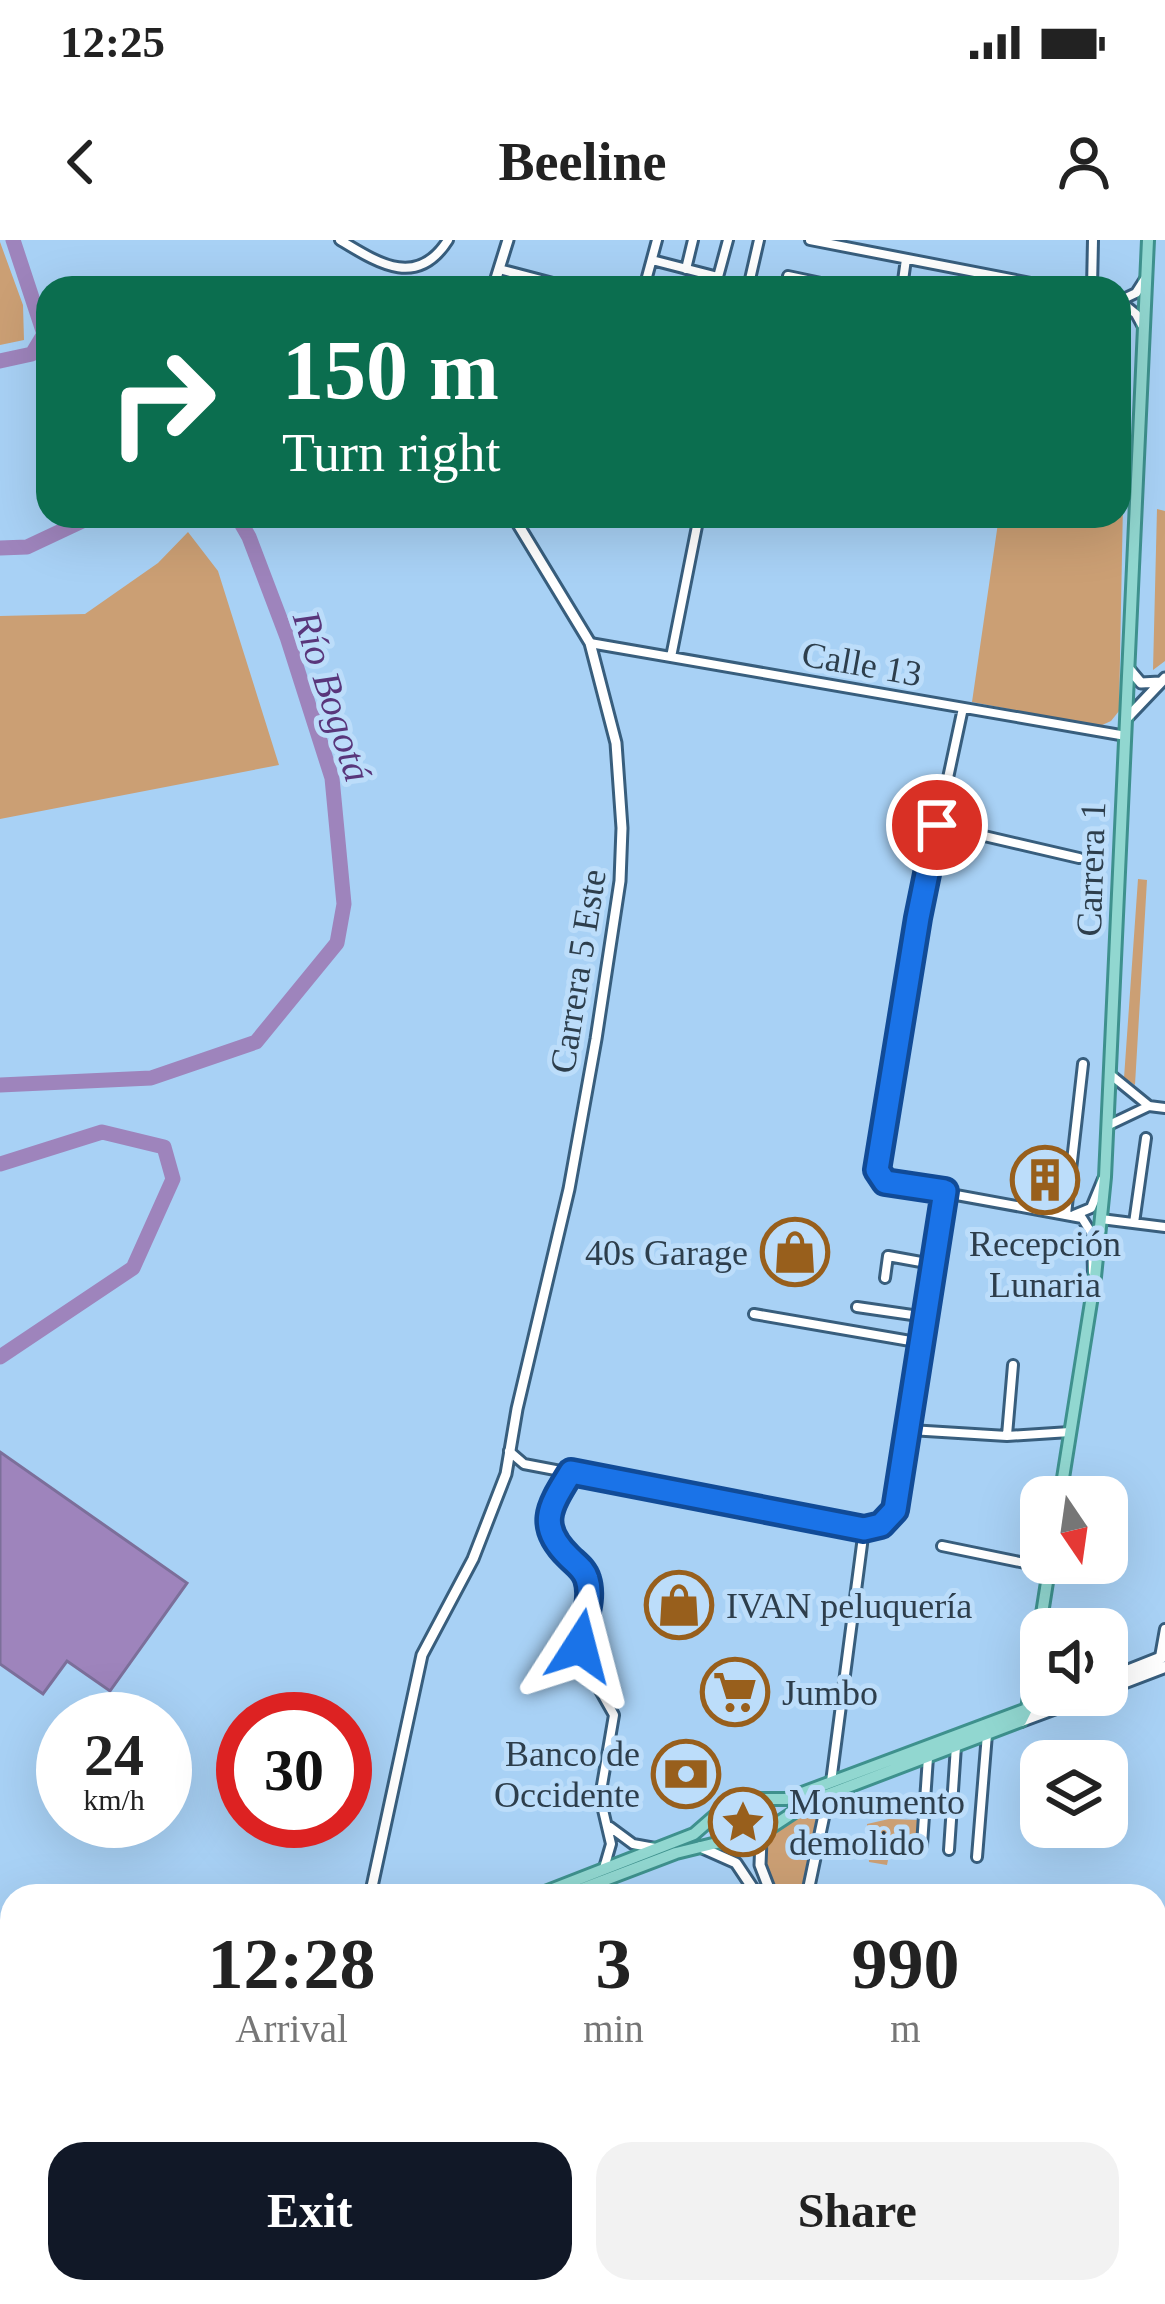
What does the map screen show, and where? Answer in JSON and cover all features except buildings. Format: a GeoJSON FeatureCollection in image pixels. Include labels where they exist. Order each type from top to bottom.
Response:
{"type":"FeatureCollection","features":[{"type":"Feature","properties":{"kind":"main road","name":"Carrera 1"},"geometry":{"type":"LineString","coordinates":[[1063,1476],[1095,1277],[1105,1177],[1148,240]]}},
{"type":"Feature","properties":{"kind":"main road"},"geometry":{"type":"LineString","coordinates":[[1128,1673],[1164,1664]]}},
{"type":"Feature","properties":{"kind":"main road"},"geometry":{"type":"LineString","coordinates":[[1128,1680],[1164,1664]]}},
{"type":"Feature","properties":{"kind":"main road"},"geometry":{"type":"LineString","coordinates":[[596,1884],[700,1847],[725,1841],[744,1848],[829,1789],[1020,1712]]}},
{"type":"Feature","properties":{"kind":"main road"},"geometry":{"type":"LineString","coordinates":[[1021,1721],[1024,1716]]}},
{"type":"Feature","properties":{"kind":"main road"},"geometry":{"type":"LineString","coordinates":[[566,1884],[694,1834],[734,1799],[787,1799],[829,1789],[1034,1716]]}},
{"type":"Feature","properties":{"kind":"main road"},"geometry":{"type":"LineString","coordinates":[[755,1801],[766,1814],[764,1834]]}},
{"type":"Feature","properties":{"kind":"main road"},"geometry":{"type":"LineString","coordinates":[[719,1814],[719,1831],[725,1841]]}},
{"type":"Feature","properties":{"kind":"street"},"geometry":{"type":"LineString","coordinates":[[346,241],[387,266],[400,268],[428,262],[448,240]]}},
{"type":"Feature","properties":{"kind":"street"},"geometry":{"type":"LineString","coordinates":[[497,276],[508,240]]}},
{"type":"Feature","properties":{"kind":"street"},"geometry":{"type":"LineString","coordinates":[[647,276],[657,240]]}},
{"type":"Feature","properties":{"kind":"street"},"geometry":{"type":"LineString","coordinates":[[686,269],[693,240]]}},
{"type":"Feature","properties":{"kind":"street"},"geometry":{"type":"LineString","coordinates":[[718,276],[728,240]]}},
{"type":"Feature","properties":{"kind":"street"},"geometry":{"type":"LineString","coordinates":[[751,276],[759,240]]}},
{"type":"Feature","properties":{"kind":"street"},"geometry":{"type":"LineString","coordinates":[[810,240],[988,276]]}},
{"type":"Feature","properties":{"kind":"street"},"geometry":{"type":"LineString","coordinates":[[1092,276],[1093,240]]}},
{"type":"Feature","properties":{"kind":"street"},"geometry":{"type":"LineString","coordinates":[[904,276],[906,259]]}},
{"type":"Feature","properties":{"kind":"street"},"geometry":{"type":"LineString","coordinates":[[652,260],[701,276]]}},
{"type":"Feature","properties":{"kind":"street"},"geometry":{"type":"LineString","coordinates":[[499,269],[526,276]]}},
{"type":"Feature","properties":{"kind":"street"},"geometry":{"type":"LineString","coordinates":[[1131,295],[1145,278]]}},
{"type":"Feature","properties":{"kind":"street"},"geometry":{"type":"LineString","coordinates":[[1131,310],[1143,327]]}},
{"type":"Feature","properties":{"kind":"street","name":"Carrera 5 Este"},"geometry":{"type":"LineString","coordinates":[[373,1884],[423,1650],[469,1569],[506,1474],[569,1189],[620,881],[616,743],[590,643],[520,528]]}},
{"type":"Feature","properties":{"kind":"street"},"geometry":{"type":"LineString","coordinates":[[671,657],[697,528]]}},
{"type":"Feature","properties":{"kind":"street","name":"Calle 13"},"geometry":{"type":"LineString","coordinates":[[590,643],[1126,736]]}},
{"type":"Feature","properties":{"kind":"street"},"geometry":{"type":"LineString","coordinates":[[1129,667],[1142,683],[1162,680]]}},
{"type":"Feature","properties":{"kind":"street"},"geometry":{"type":"LineString","coordinates":[[1127,718],[1162,680]]}},
{"type":"Feature","properties":{"kind":"street"},"geometry":{"type":"LineString","coordinates":[[963,708],[918,918],[877,1170],[885,1182],[1082,1218],[1090,1229],[1095,1277]]}},
{"type":"Feature","properties":{"kind":"street"},"geometry":{"type":"LineString","coordinates":[[937,825],[1078,858]]}},
{"type":"Feature","properties":{"kind":"street"},"geometry":{"type":"LineString","coordinates":[[1070,1215],[1083,1064]]}},
{"type":"Feature","properties":{"kind":"street"},"geometry":{"type":"LineString","coordinates":[[1111,1075],[1149,1106]]}},
{"type":"Feature","properties":{"kind":"street"},"geometry":{"type":"LineString","coordinates":[[1108,1125],[1149,1106],[1165,1108]]}},
{"type":"Feature","properties":{"kind":"street"},"geometry":{"type":"LineString","coordinates":[[1134,1223],[1146,1138]]}},
{"type":"Feature","properties":{"kind":"street"},"geometry":{"type":"LineString","coordinates":[[1070,1215],[1091,1208],[1096,1188],[1105,1177]]}},
{"type":"Feature","properties":{"kind":"street"},"geometry":{"type":"LineString","coordinates":[[509,1451],[524,1464],[864,1529],[881,1525],[895,1510],[945,1191]]}},
{"type":"Feature","properties":{"kind":"street"},"geometry":{"type":"LineString","coordinates":[[1100,1219],[1165,1227]]}},
{"type":"Feature","properties":{"kind":"street"},"geometry":{"type":"LineString","coordinates":[[885,1278],[888,1256],[932,1264]]}},
{"type":"Feature","properties":{"kind":"street"},"geometry":{"type":"LineString","coordinates":[[857,1307],[926,1317]]}},
{"type":"Feature","properties":{"kind":"street"},"geometry":{"type":"LineString","coordinates":[[754,1314],[922,1343]]}},
{"type":"Feature","properties":{"kind":"street"},"geometry":{"type":"LineString","coordinates":[[1006,1436],[1013,1365]]}},
{"type":"Feature","properties":{"kind":"street"},"geometry":{"type":"LineString","coordinates":[[910,1430],[1006,1436],[1070,1432]]}},
{"type":"Feature","properties":{"kind":"street"},"geometry":{"type":"LineString","coordinates":[[506,1474],[524,1464]]}},
{"type":"Feature","properties":{"kind":"street"},"geometry":{"type":"LineString","coordinates":[[571,1472],[551,1504],[548,1523],[556,1544],[586,1576],[590,1592],[580,1655],[614,1715],[600,1798],[610,1844],[603,1870]]}},
{"type":"Feature","properties":{"kind":"street"},"geometry":{"type":"LineString","coordinates":[[809,1884],[829,1789],[864,1529]]}},
{"type":"Feature","properties":{"kind":"street"},"geometry":{"type":"LineString","coordinates":[[942,1546],[1020,1561]]}},
{"type":"Feature","properties":{"kind":"street"},"geometry":{"type":"LineString","coordinates":[[1164,1664],[1165,1629]]}},
{"type":"Feature","properties":{"kind":"street"},"geometry":{"type":"LineString","coordinates":[[977,1857],[987,1733]]}},
{"type":"Feature","properties":{"kind":"street"},"geometry":{"type":"LineString","coordinates":[[949,1850],[956,1746]]}},
{"type":"Feature","properties":{"kind":"street"},"geometry":{"type":"LineString","coordinates":[[922,1845],[928,1757]]}},
{"type":"Feature","properties":{"kind":"street"},"geometry":{"type":"LineString","coordinates":[[605,1821],[633,1844],[662,1848]]}},
{"type":"Feature","properties":{"kind":"street"},"geometry":{"type":"LineString","coordinates":[[764,1834],[760,1865],[767,1884]]}},
{"type":"Feature","properties":{"kind":"street"},"geometry":{"type":"LineString","coordinates":[[700,1847],[736,1863],[750,1884]]}},
{"type":"Feature","properties":{"kind":"shaded area"},"geometry":{"type":"Polygon","coordinates":[[[0,242],[23,305],[24,340],[0,345],[0,242]]]}},
{"type":"Feature","properties":{"kind":"shaded area"},"geometry":{"type":"Polygon","coordinates":[[[1157,509],[1165,511],[1165,661],[1153,670],[1157,509]]]}},
{"type":"Feature","properties":{"kind":"shaded area"},"geometry":{"type":"Polygon","coordinates":[[[997,528],[1123,528],[1119,711],[1111,721],[1100,726],[972,702],[997,528]]]}},
{"type":"Feature","properties":{"kind":"shaded area"},"geometry":{"type":"Polygon","coordinates":[[[188,532],[218,571],[279,765],[0,819],[0,616],[85,614],[158,563],[188,532]]]}},
{"type":"Feature","properties":{"kind":"shaded area"},"geometry":{"type":"Polygon","coordinates":[[[1138,879],[1147,880],[1135,1085],[1124,1078],[1138,879]]]}},
{"type":"Feature","properties":{"kind":"shaded area"},"geometry":{"type":"Polygon","coordinates":[[[0,1452],[187,1583],[110,1691],[67,1661],[44,1692],[0,1664],[0,1452]]]}},
{"type":"Feature","properties":{"kind":"shaded area"},"geometry":{"type":"Polygon","coordinates":[[[810,1808],[817,1814],[802,1884],[771,1884],[766,1870],[769,1845],[810,1808]]]}},
{"type":"Feature","properties":{"kind":"shaded area"},"geometry":{"type":"Polygon","coordinates":[[[919,1820],[917,1839],[900,1838],[899,1847],[890,1850],[887,1865],[869,1862],[867,1824],[919,1820]]]}},
{"type":"Feature","properties":{"kind":"waterway","name":"Río Bogotá"},"geometry":{"type":"LineString","coordinates":[[13,240],[36,310]]}},
{"type":"Feature","properties":{"kind":"waterway","name":"Río Bogotá"},"geometry":{"type":"LineString","coordinates":[[0,361],[32,354],[36,347]]}},
{"type":"Feature","properties":{"kind":"waterway","name":"Río Bogotá"},"geometry":{"type":"LineString","coordinates":[[0,548],[27,547],[67,528]]}},
{"type":"Feature","properties":{"kind":"waterway","name":"Río Bogotá"},"geometry":{"type":"LineString","coordinates":[[0,1085],[151,1078],[256,1042],[337,943],[344,904],[332,778],[287,637],[244,528]]}},
{"type":"Feature","properties":{"kind":"waterway","name":"Río Bogotá"},"geometry":{"type":"LineString","coordinates":[[0,1164],[102,1132],[164,1147],[173,1179],[133,1268],[0,1357]]}},
{"type":"Feature","properties":{"kind":"place","name":"Recepción Lunaria"},"geometry":{"type":"Point","coordinates":[1045,1180]}},
{"type":"Feature","properties":{"kind":"place","name":"40s Garage"},"geometry":{"type":"Point","coordinates":[795,1252]}},
{"type":"Feature","properties":{"kind":"place","name":"IVAN peluquería"},"geometry":{"type":"Point","coordinates":[679,1605]}},
{"type":"Feature","properties":{"kind":"place","name":"Jumbo"},"geometry":{"type":"Point","coordinates":[735,1692]}},
{"type":"Feature","properties":{"kind":"place","name":"Banco de Occidente"},"geometry":{"type":"Point","coordinates":[686,1774]}},
{"type":"Feature","properties":{"kind":"place","name":"Monumento demolido"},"geometry":{"type":"Point","coordinates":[743,1822]}},
{"type":"Feature","properties":{"kind":"route"},"geometry":{"type":"LineString","coordinates":[[580,1646],[588,1583],[582,1569],[552,1538],[548,1523],[551,1504],[571,1472],[864,1529],[881,1525],[895,1510],[945,1191],[885,1182],[877,1170],[937,825]]}}]}
